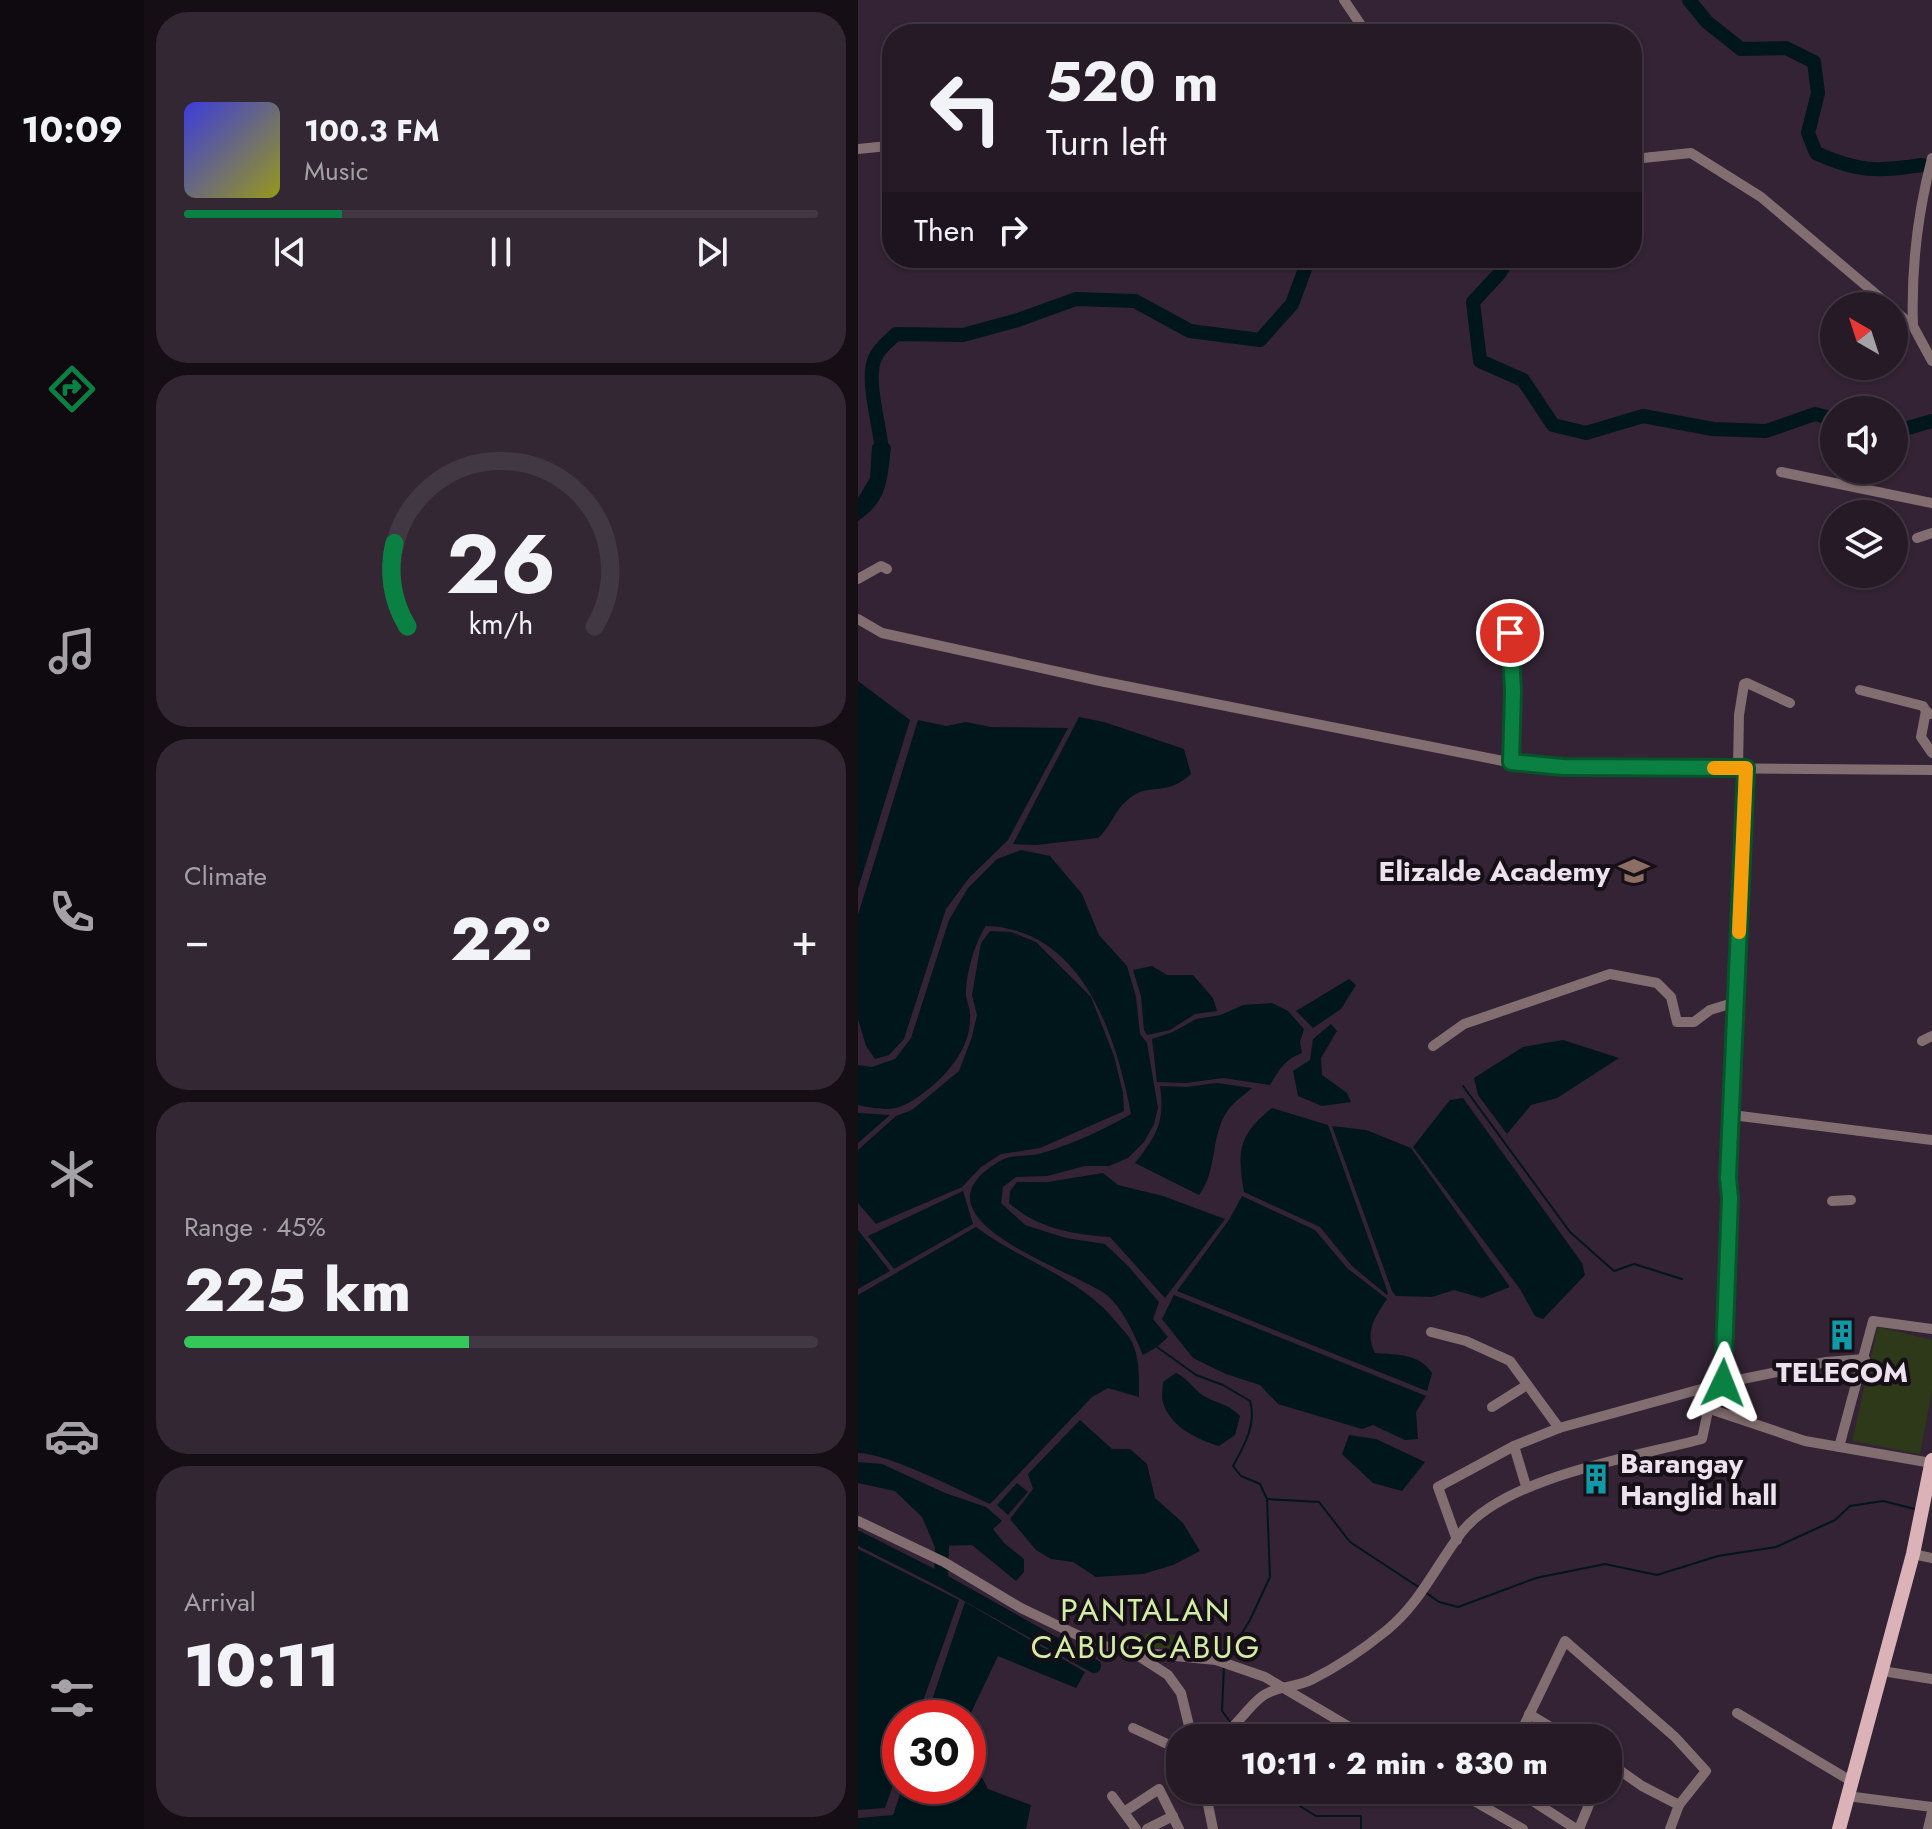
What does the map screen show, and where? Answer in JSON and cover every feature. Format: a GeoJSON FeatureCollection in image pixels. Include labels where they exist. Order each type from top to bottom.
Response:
{"type":"FeatureCollection","features":[{"type":"Feature","properties":{"kind":"main road"},"geometry":{"type":"LineString","coordinates":[[1839,1829],[1913,1554],[1932,1461]]}},
{"type":"Feature","properties":{"kind":"street"},"geometry":{"type":"LineString","coordinates":[[1344,0],[1360,24]]}},
{"type":"Feature","properties":{"kind":"street"},"geometry":{"type":"LineString","coordinates":[[858,149],[882,147]]}},
{"type":"Feature","properties":{"kind":"street"},"geometry":{"type":"LineString","coordinates":[[1642,158],[1691,153],[1761,197],[1873,292]]}},
{"type":"Feature","properties":{"kind":"street"},"geometry":{"type":"LineString","coordinates":[[1913,326],[1911,285],[1919,208],[1932,158]]}},
{"type":"Feature","properties":{"kind":"street"},"geometry":{"type":"LineString","coordinates":[[1908,322],[1932,361]]}},
{"type":"Feature","properties":{"kind":"street"},"geometry":{"type":"LineString","coordinates":[[1781,472],[1932,503]]}},
{"type":"Feature","properties":{"kind":"street"},"geometry":{"type":"LineString","coordinates":[[1917,538],[1932,533]]}},
{"type":"Feature","properties":{"kind":"street"},"geometry":{"type":"LineString","coordinates":[[858,579],[881,566],[887,569]]}},
{"type":"Feature","properties":{"kind":"street"},"geometry":{"type":"LineString","coordinates":[[1507,606],[1513,691],[1511,762]]}},
{"type":"Feature","properties":{"kind":"street"},"geometry":{"type":"LineString","coordinates":[[858,619],[882,633],[1100,681],[1511,762],[1563,767],[1932,770]]}},
{"type":"Feature","properties":{"kind":"street"},"geometry":{"type":"LineString","coordinates":[[1236,1724],[1261,1697],[1312,1680],[1388,1629],[1420,1596],[1461,1533],[1495,1502],[1526,1486],[1702,1439],[1707,1408],[1718,1385],[1732,1115],[1742,768],[1739,715],[1744,684],[1790,703]]}},
{"type":"Feature","properties":{"kind":"street"},"geometry":{"type":"LineString","coordinates":[[1860,690],[1923,706],[1929,713],[1921,737],[1932,753]]}},
{"type":"Feature","properties":{"kind":"street"},"geometry":{"type":"LineString","coordinates":[[1433,1046],[1464,1024],[1610,974],[1657,983],[1671,997],[1677,1022],[1694,1022],[1710,1010],[1736,1002]]}},
{"type":"Feature","properties":{"kind":"street"},"geometry":{"type":"LineString","coordinates":[[1732,1115],[1932,1140]]}},
{"type":"Feature","properties":{"kind":"street"},"geometry":{"type":"LineString","coordinates":[[1832,1201],[1851,1200]]}},
{"type":"Feature","properties":{"kind":"street"},"geometry":{"type":"LineString","coordinates":[[1839,1447],[1873,1321],[1932,1329]]}},
{"type":"Feature","properties":{"kind":"street"},"geometry":{"type":"LineString","coordinates":[[1431,1332],[1466,1341],[1510,1361],[1559,1428]]}},
{"type":"Feature","properties":{"kind":"street"},"geometry":{"type":"LineString","coordinates":[[1457,1540],[1438,1487],[1514,1446],[1559,1428],[1718,1385],[1826,1362],[1865,1359]]}},
{"type":"Feature","properties":{"kind":"street"},"geometry":{"type":"LineString","coordinates":[[1492,1407],[1527,1385]]}},
{"type":"Feature","properties":{"kind":"street"},"geometry":{"type":"LineString","coordinates":[[1707,1408],[1805,1441],[1932,1461]]}},
{"type":"Feature","properties":{"kind":"street"},"geometry":{"type":"LineString","coordinates":[[1514,1446],[1526,1486]]}},
{"type":"Feature","properties":{"kind":"street"},"geometry":{"type":"LineString","coordinates":[[858,1521],[940,1560],[1021,1608],[1098,1645],[1216,1660],[1265,1677],[1344,1724]]}},
{"type":"Feature","properties":{"kind":"street"},"geometry":{"type":"LineString","coordinates":[[1913,1554],[1932,1558]]}},
{"type":"Feature","properties":{"kind":"street"},"geometry":{"type":"LineString","coordinates":[[1524,1724],[1565,1641],[1609,1683],[1675,1737],[1706,1771],[1679,1805],[1670,1829]]}},
{"type":"Feature","properties":{"kind":"street"},"geometry":{"type":"LineString","coordinates":[[1131,1651],[1168,1675],[1181,1693],[1189,1724]]}},
{"type":"Feature","properties":{"kind":"street"},"geometry":{"type":"LineString","coordinates":[[1882,1671],[1932,1679]]}},
{"type":"Feature","properties":{"kind":"street"},"geometry":{"type":"LineString","coordinates":[[1737,1713],[1851,1781]]}},
{"type":"Feature","properties":{"kind":"street"},"geometry":{"type":"LineString","coordinates":[[1529,1714],[1546,1724]]}},
{"type":"Feature","properties":{"kind":"street"},"geometry":{"type":"LineString","coordinates":[[1133,1728],[1166,1743]]}},
{"type":"Feature","properties":{"kind":"street"},"geometry":{"type":"LineString","coordinates":[[1622,1772],[1679,1805]]}},
{"type":"Feature","properties":{"kind":"street"},"geometry":{"type":"LineString","coordinates":[[1124,1812],[1159,1789],[1179,1829]]}},
{"type":"Feature","properties":{"kind":"street"},"geometry":{"type":"LineString","coordinates":[[1112,1796],[1136,1829]]}},
{"type":"Feature","properties":{"kind":"street"},"geometry":{"type":"LineString","coordinates":[[1847,1796],[1932,1810],[1928,1829]]}},
{"type":"Feature","properties":{"kind":"street"},"geometry":{"type":"LineString","coordinates":[[1208,1804],[1213,1829]]}},
{"type":"Feature","properties":{"kind":"street"},"geometry":{"type":"LineString","coordinates":[[1479,1804],[1523,1829]]}},
{"type":"Feature","properties":{"kind":"street"},"geometry":{"type":"LineString","coordinates":[[1538,1804],[1578,1829],[1589,1804]]}},
{"type":"Feature","properties":{"kind":"street"},"geometry":{"type":"LineString","coordinates":[[1147,1829],[1173,1816]]}},
{"type":"Feature","properties":{"kind":"green space"},"geometry":{"type":"Polygon","coordinates":[[[1878,1327],[1932,1340],[1932,1391],[1920,1454],[1852,1441],[1878,1327]]]}},
{"type":"Feature","properties":{"kind":"green space"},"geometry":{"type":"Polygon","coordinates":[[[1145,1633],[1176,1635],[1175,1649],[1144,1647],[1145,1633]]]}},
{"type":"Feature","properties":{"kind":"shaded area"},"geometry":{"type":"Polygon","coordinates":[[[881,434],[891,447],[887,480],[875,506],[858,521],[858,498],[870,478],[872,446],[881,434]]]}},
{"type":"Feature","properties":{"kind":"shaded area"},"geometry":{"type":"Polygon","coordinates":[[[858,681],[910,720],[858,889],[858,681]]]}},
{"type":"Feature","properties":{"kind":"shaded area"},"geometry":{"type":"Polygon","coordinates":[[[1079,717],[1104,722],[1184,749],[1191,774],[1174,785],[1134,795],[1122,805],[1098,838],[1036,845],[1013,844],[1079,717]]]}},
{"type":"Feature","properties":{"kind":"shaded area"},"geometry":{"type":"Polygon","coordinates":[[[918,720],[946,726],[966,722],[991,727],[1068,728],[1008,840],[969,878],[946,909],[904,1039],[889,1055],[875,1059],[866,1046],[858,1019],[858,915],[918,720]]]}},
{"type":"Feature","properties":{"kind":"shaded area"},"geometry":{"type":"Polygon","coordinates":[[[1021,850],[1050,856],[1082,894],[1099,935],[1127,966],[1136,997],[1140,1034],[1147,1043],[1158,1108],[1144,1142],[1128,1158],[1109,1166],[1085,1166],[1047,1176],[1016,1177],[1003,1187],[1001,1203],[1025,1225],[1066,1238],[1105,1244],[1128,1266],[1159,1302],[1153,1319],[1168,1337],[1143,1355],[1127,1321],[1104,1293],[1002,1239],[981,1221],[970,1202],[975,1182],[1000,1161],[1065,1145],[1131,1114],[1116,1051],[1104,1020],[1089,991],[1070,966],[1047,945],[1019,932],[986,926],[969,969],[966,996],[970,1026],[963,1048],[951,1067],[935,1084],[902,1106],[879,1109],[858,1105],[858,1065],[872,1067],[895,1059],[911,1038],[949,920],[968,888],[997,859],[1021,850]]]}},
{"type":"Feature","properties":{"kind":"shaded area"},"geometry":{"type":"Polygon","coordinates":[[[990,931],[1011,932],[1036,942],[1091,997],[1114,1056],[1124,1111],[1040,1148],[1001,1154],[981,1167],[962,1187],[876,1224],[858,1203],[858,1150],[896,1116],[912,1110],[959,1071],[977,1015],[972,995],[981,943],[990,931]]]}},
{"type":"Feature","properties":{"kind":"shaded area"},"geometry":{"type":"Polygon","coordinates":[[[1152,966],[1167,975],[1193,975],[1213,998],[1217,1011],[1195,1014],[1170,1030],[1147,1035],[1133,970],[1152,966]]]}},
{"type":"Feature","properties":{"kind":"shaded area"},"geometry":{"type":"Polygon","coordinates":[[[1349,979],[1356,985],[1341,1009],[1313,1028],[1296,1011],[1349,979]]]}},
{"type":"Feature","properties":{"kind":"shaded area"},"geometry":{"type":"Polygon","coordinates":[[[1272,1003],[1288,1011],[1304,1029],[1300,1042],[1302,1053],[1287,1062],[1270,1085],[1223,1078],[1186,1083],[1157,1082],[1152,1039],[1196,1019],[1221,1015],[1243,1005],[1272,1003]]]}},
{"type":"Feature","properties":{"kind":"shaded area"},"geometry":{"type":"Polygon","coordinates":[[[1331,1024],[1337,1031],[1321,1058],[1322,1075],[1347,1093],[1351,1102],[1322,1106],[1298,1096],[1293,1071],[1310,1060],[1313,1039],[1331,1024]]]}},
{"type":"Feature","properties":{"kind":"shaded area"},"geometry":{"type":"Polygon","coordinates":[[[1563,1040],[1619,1058],[1557,1098],[1531,1105],[1507,1134],[1478,1095],[1474,1078],[1523,1047],[1563,1040]]]}},
{"type":"Feature","properties":{"kind":"shaded area"},"geometry":{"type":"Polygon","coordinates":[[[1217,1083],[1252,1088],[1230,1107],[1222,1120],[1209,1175],[1199,1195],[1135,1163],[1158,1128],[1160,1086],[1217,1083]]]}},
{"type":"Feature","properties":{"kind":"shaded area"},"geometry":{"type":"Polygon","coordinates":[[[1463,1098],[1582,1263],[1585,1275],[1543,1319],[1535,1316],[1520,1289],[1413,1147],[1450,1100],[1463,1098]]]}},
{"type":"Feature","properties":{"kind":"shaded area"},"geometry":{"type":"Polygon","coordinates":[[[1272,1108],[1328,1125],[1387,1295],[1352,1266],[1320,1227],[1244,1192],[1241,1155],[1246,1136],[1272,1108]]]}},
{"type":"Feature","properties":{"kind":"shaded area"},"geometry":{"type":"Polygon","coordinates":[[[858,1113],[890,1115],[858,1143],[858,1113]]]}},
{"type":"Feature","properties":{"kind":"shaded area"},"geometry":{"type":"Polygon","coordinates":[[[1332,1126],[1366,1130],[1411,1148],[1510,1287],[1482,1298],[1454,1290],[1432,1297],[1396,1296],[1332,1126]]]}},
{"type":"Feature","properties":{"kind":"shaded area"},"geometry":{"type":"Polygon","coordinates":[[[1103,1173],[1118,1185],[1163,1196],[1225,1219],[1165,1298],[1110,1237],[1056,1229],[1032,1219],[1009,1203],[1010,1191],[1017,1182],[1048,1182],[1103,1173]]]}},
{"type":"Feature","properties":{"kind":"shaded area"},"geometry":{"type":"Polygon","coordinates":[[[963,1191],[973,1224],[894,1269],[868,1236],[963,1191]]]}},
{"type":"Feature","properties":{"kind":"shaded area"},"geometry":{"type":"Polygon","coordinates":[[[1242,1196],[1315,1230],[1347,1268],[1387,1299],[1371,1331],[1375,1353],[1407,1356],[1427,1366],[1432,1373],[1427,1391],[1177,1291],[1229,1220],[1242,1196]]]}},
{"type":"Feature","properties":{"kind":"shaded area"},"geometry":{"type":"Polygon","coordinates":[[[976,1227],[1069,1282],[1102,1307],[1132,1342],[1139,1377],[1139,1397],[1108,1388],[1092,1397],[990,1504],[888,1459],[858,1453],[858,1295],[976,1227]]]}},
{"type":"Feature","properties":{"kind":"shaded area"},"geometry":{"type":"Polygon","coordinates":[[[858,1230],[890,1271],[858,1289],[858,1230]]]}},
{"type":"Feature","properties":{"kind":"shaded area"},"geometry":{"type":"Polygon","coordinates":[[[1174,1295],[1426,1396],[1416,1412],[1418,1439],[1405,1440],[1373,1425],[1362,1429],[1278,1404],[1260,1385],[1226,1374],[1193,1358],[1162,1319],[1174,1295]]]}},
{"type":"Feature","properties":{"kind":"shaded area"},"geometry":{"type":"Polygon","coordinates":[[[1176,1373],[1201,1394],[1240,1416],[1235,1435],[1219,1446],[1194,1436],[1171,1418],[1162,1400],[1163,1382],[1176,1373]]]}},
{"type":"Feature","properties":{"kind":"shaded area"},"geometry":{"type":"Polygon","coordinates":[[[1080,1420],[1112,1449],[1130,1449],[1147,1464],[1155,1498],[1183,1523],[1200,1551],[1173,1565],[1143,1574],[1096,1577],[1073,1562],[1051,1559],[1036,1550],[1010,1519],[1033,1489],[1028,1474],[1080,1420]]]}},
{"type":"Feature","properties":{"kind":"shaded area"},"geometry":{"type":"Polygon","coordinates":[[[1349,1435],[1376,1439],[1425,1462],[1402,1491],[1373,1483],[1342,1454],[1349,1435]]]}},
{"type":"Feature","properties":{"kind":"shaded area"},"geometry":{"type":"Polygon","coordinates":[[[858,1462],[882,1464],[945,1493],[986,1507],[1002,1521],[993,1529],[1004,1543],[1024,1559],[1024,1572],[1016,1581],[972,1545],[935,1546],[922,1517],[895,1491],[858,1483],[858,1462]]]}},
{"type":"Feature","properties":{"kind":"shaded area"},"geometry":{"type":"Polygon","coordinates":[[[1017,1483],[1028,1492],[1008,1515],[997,1505],[1017,1483]]]}},
{"type":"Feature","properties":{"kind":"shaded area"},"geometry":{"type":"Polygon","coordinates":[[[858,1549],[959,1600],[923,1700],[882,1700],[882,1804],[886,1804],[885,1808],[858,1810],[858,1549]]]}},
{"type":"Feature","properties":{"kind":"shaded area"},"geometry":{"type":"Polygon","coordinates":[[[965,1602],[1085,1672],[1076,1688],[998,1656],[977,1700],[932,1700],[965,1602]]]}},
{"type":"Feature","properties":{"kind":"shaded area"},"geometry":{"type":"Polygon","coordinates":[[[986,1785],[988,1789],[1031,1805],[1026,1829],[858,1829],[858,1818],[893,1815],[897,1804],[986,1804],[986,1785]]]}},
{"type":"Feature","properties":{"kind":"waterway"},"geometry":{"type":"LineString","coordinates":[[1689,0],[1707,22],[1741,49],[1786,48],[1814,62],[1818,93],[1808,133],[1816,153],[1868,169],[1922,165]]}},
{"type":"Feature","properties":{"kind":"waterway"},"geometry":{"type":"LineString","coordinates":[[882,453],[872,367],[879,351],[896,334],[963,335],[1018,320],[1076,299],[1135,301],[1190,331],[1260,340],[1292,304],[1305,268]]}},
{"type":"Feature","properties":{"kind":"waterway"},"geometry":{"type":"LineString","coordinates":[[1503,268],[1473,302],[1480,361],[1523,380],[1553,425],[1586,433],[1643,416],[1713,429],[1766,431],[1815,414],[1820,415]]}},
{"type":"Feature","properties":{"kind":"waterway"},"geometry":{"type":"LineString","coordinates":[[1908,428],[1932,421]]}},
{"type":"Feature","properties":{"kind":"waterway"},"geometry":{"type":"LineString","coordinates":[[1463,1086],[1570,1232],[1614,1271],[1634,1264],[1682,1279]]}},
{"type":"Feature","properties":{"kind":"waterway"},"geometry":{"type":"LineString","coordinates":[[1157,1347],[1196,1375],[1223,1385],[1250,1401],[1252,1410],[1251,1426],[1233,1466],[1241,1476],[1260,1484],[1267,1499],[1270,1577],[1250,1620],[1226,1659]]}},
{"type":"Feature","properties":{"kind":"waterway"},"geometry":{"type":"LineString","coordinates":[[1267,1499],[1319,1502],[1350,1542],[1420,1588]]}},
{"type":"Feature","properties":{"kind":"waterway"},"geometry":{"type":"LineString","coordinates":[[1425,1592],[1439,1602],[1458,1607],[1536,1578],[1605,1564],[1657,1575],[1718,1556],[1776,1547],[1835,1520],[1850,1506],[1883,1501],[1915,1509]]}},
{"type":"Feature","properties":{"kind":"waterway"},"geometry":{"type":"LineString","coordinates":[[935,1529],[942,1546],[941,1580],[1094,1666]]}},
{"type":"Feature","properties":{"kind":"waterway"},"geometry":{"type":"LineString","coordinates":[[858,1538],[941,1580]]}},
{"type":"Feature","properties":{"kind":"waterway"},"geometry":{"type":"LineString","coordinates":[[1224,1665],[1222,1711],[1232,1724]]}},
{"type":"Feature","properties":{"kind":"waterway"},"geometry":{"type":"LineString","coordinates":[[1297,1804],[1316,1816],[1361,1816],[1361,1829]]}},
{"type":"Feature","properties":{"kind":"slow traffic"},"geometry":{"type":"LineString","coordinates":[[1714,768],[1746,768],[1739,932]]}},
{"type":"Feature","properties":{"kind":"place","name":"Elizalde Academy"},"geometry":{"type":"Point","coordinates":[1634,871]}},
{"type":"Feature","properties":{"kind":"place","name":"TELECOM"},"geometry":{"type":"Point","coordinates":[1842,1335]}},
{"type":"Feature","properties":{"kind":"place","name":"Barangay Hanglid hall"},"geometry":{"type":"Point","coordinates":[1596,1479]}},
{"type":"Feature","properties":{"kind":"district","name":"PANTALAN CABUGCABUG"},"geometry":{"type":"Point","coordinates":[1146,1628]}},
{"type":"Feature","properties":{"kind":"route"},"geometry":{"type":"LineString","coordinates":[[1510,633],[1513,691],[1511,762],[1563,767],[1746,768],[1728,1178],[1730,1198],[1723,1383]]}}]}
